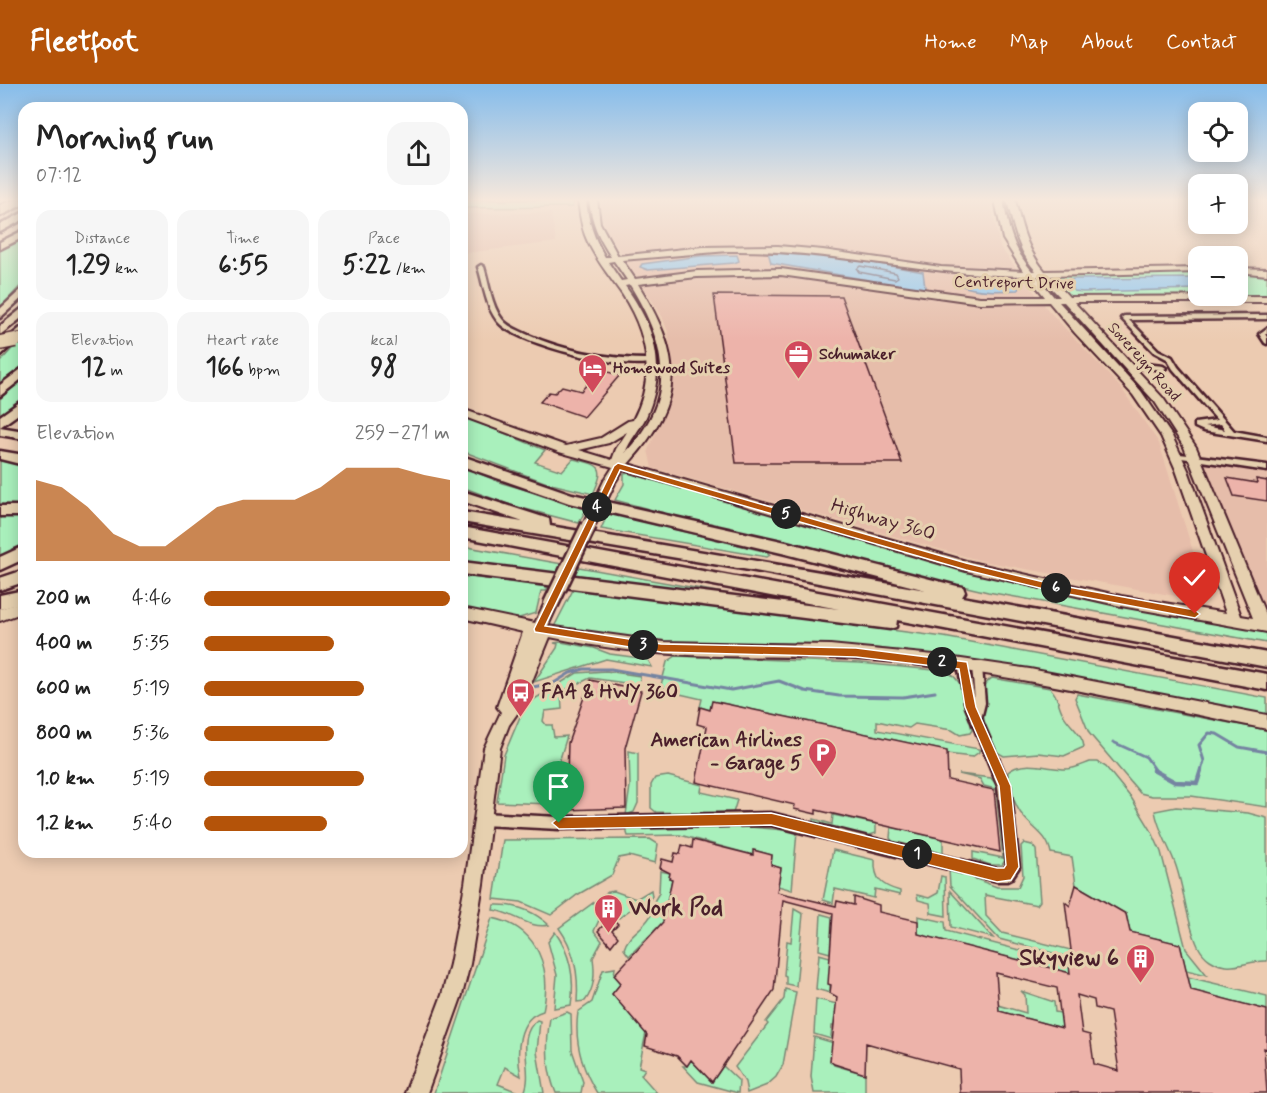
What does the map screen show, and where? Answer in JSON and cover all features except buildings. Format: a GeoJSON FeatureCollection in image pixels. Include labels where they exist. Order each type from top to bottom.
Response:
{"type":"FeatureCollection","features":[{"type":"Feature","properties":{"kind":"highway"},"geometry":{"type":"LineString","coordinates":[[0,315],[18,296]]}},
{"type":"Feature","properties":{"kind":"highway"},"geometry":{"type":"LineString","coordinates":[[0,324],[18,308]]}},
{"type":"Feature","properties":{"kind":"highway"},"geometry":{"type":"LineString","coordinates":[[0,332],[18,316]]}},
{"type":"Feature","properties":{"kind":"highway"},"geometry":{"type":"LineString","coordinates":[[0,342],[18,324]]}},
{"type":"Feature","properties":{"kind":"highway"},"geometry":{"type":"LineString","coordinates":[[0,352],[18,334]]}},
{"type":"Feature","properties":{"kind":"highway"},"geometry":{"type":"LineString","coordinates":[[0,342],[18,339]]}},
{"type":"Feature","properties":{"kind":"highway"},"geometry":{"type":"LineString","coordinates":[[0,392],[18,376]]}},
{"type":"Feature","properties":{"kind":"highway"},"geometry":{"type":"LineString","coordinates":[[0,424],[18,408]]}},
{"type":"Feature","properties":{"kind":"highway"},"geometry":{"type":"LineString","coordinates":[[0,424],[18,428]]}},
{"type":"Feature","properties":{"kind":"highway"},"geometry":{"type":"LineString","coordinates":[[0,431],[18,434]]}},
{"type":"Feature","properties":{"kind":"highway"},"geometry":{"type":"LineString","coordinates":[[2,452],[18,452]]}},
{"type":"Feature","properties":{"kind":"highway"},"geometry":{"type":"LineString","coordinates":[[2,452],[18,458]]}},
{"type":"Feature","properties":{"kind":"highway"},"geometry":{"type":"LineString","coordinates":[[468,463],[548,492],[819,556],[988,601],[1016,615]]}},
{"type":"Feature","properties":{"kind":"highway"},"geometry":{"type":"LineString","coordinates":[[468,498],[548,524],[571,537]]}},
{"type":"Feature","properties":{"kind":"highway"},"geometry":{"type":"LineString","coordinates":[[0,511],[18,511]]}},
{"type":"Feature","properties":{"kind":"highway"},"geometry":{"type":"LineString","coordinates":[[468,518],[571,537],[755,565],[1267,660]]}},
{"type":"Feature","properties":{"kind":"highway"},"geometry":{"type":"LineString","coordinates":[[468,533],[1267,682]]}},
{"type":"Feature","properties":{"kind":"highway"},"geometry":{"type":"LineString","coordinates":[[0,564],[18,555]]}},
{"type":"Feature","properties":{"kind":"highway"},"geometry":{"type":"LineString","coordinates":[[468,569],[941,630],[969,626]]}},
{"type":"Feature","properties":{"kind":"highway"},"geometry":{"type":"LineString","coordinates":[[0,584],[18,578]]}},
{"type":"Feature","properties":{"kind":"highway"},"geometry":{"type":"LineString","coordinates":[[0,602],[18,598]]}},
{"type":"Feature","properties":{"kind":"street"},"geometry":{"type":"LineString","coordinates":[[598,247],[648,335],[652,361],[650,390],[641,416],[617,454],[618,466]]}},
{"type":"Feature","properties":{"kind":"street"},"geometry":{"type":"LineString","coordinates":[[608,247],[624,252],[648,254]]}},
{"type":"Feature","properties":{"kind":"street"},"geometry":{"type":"LineString","coordinates":[[416,1093],[452,995],[470,915],[489,759],[503,721],[513,708],[542,642],[543,638],[539,629],[550,604],[618,466],[640,446],[659,413],[667,384],[668,362],[663,336],[644,301],[608,247]]}},
{"type":"Feature","properties":{"kind":"street","name":"Sovereign Road"},"geometry":{"type":"LineString","coordinates":[[1012,247],[1068,320],[1116,370],[1153,415],[1175,455],[1235,620]]}},
{"type":"Feature","properties":{"kind":"street","name":"Sovereign Road"},"geometry":{"type":"LineString","coordinates":[[1026,247],[1041,272],[1065,300],[1159,400],[1194,457],[1265,625]]}},
{"type":"Feature","properties":{"kind":"street","name":"Centreport Drive"},"geometry":{"type":"LineString","coordinates":[[604,260],[696,249],[759,260],[833,277],[930,281],[998,273],[1188,270]]}},
{"type":"Feature","properties":{"kind":"street","name":"Centreport Drive"},"geometry":{"type":"LineString","coordinates":[[619,284],[759,260],[837,253],[930,281],[1014,301],[1267,299]]}},
{"type":"Feature","properties":{"kind":"street"},"geometry":{"type":"LineString","coordinates":[[998,273],[1012,268],[1017,256]]}},
{"type":"Feature","properties":{"kind":"street"},"geometry":{"type":"LineString","coordinates":[[1030,256],[1050,266],[1090,271]]}},
{"type":"Feature","properties":{"kind":"street"},"geometry":{"type":"LineString","coordinates":[[481,267],[498,318],[506,326],[551,347],[575,355],[628,362],[668,362]]}},
{"type":"Feature","properties":{"kind":"street"},"geometry":{"type":"LineString","coordinates":[[1248,271],[1267,272]]}},
{"type":"Feature","properties":{"kind":"street"},"geometry":{"type":"LineString","coordinates":[[644,301],[647,286],[663,278]]}},
{"type":"Feature","properties":{"kind":"street"},"geometry":{"type":"LineString","coordinates":[[1092,330],[1081,308],[1096,299]]}},
{"type":"Feature","properties":{"kind":"street"},"geometry":{"type":"LineString","coordinates":[[1014,301],[1043,306],[1068,320]]}},
{"type":"Feature","properties":{"kind":"street"},"geometry":{"type":"LineString","coordinates":[[1232,433],[1175,368],[1170,358],[1156,351],[1124,318],[1267,317]]}},
{"type":"Feature","properties":{"kind":"street"},"geometry":{"type":"LineString","coordinates":[[1267,330],[1262,334],[1267,342]]}},
{"type":"Feature","properties":{"kind":"street"},"geometry":{"type":"LineString","coordinates":[[1116,370],[1130,369]]}},
{"type":"Feature","properties":{"kind":"street","name":"Highway 360"},"geometry":{"type":"LineString","coordinates":[[468,414],[562,449],[976,569],[1121,601],[1265,625]]}},
{"type":"Feature","properties":{"kind":"street"},"geometry":{"type":"LineString","coordinates":[[562,449],[605,441],[641,416]]}},
{"type":"Feature","properties":{"kind":"street"},"geometry":{"type":"LineString","coordinates":[[1222,422],[1198,424],[1204,429],[1267,439]]}},
{"type":"Feature","properties":{"kind":"street"},"geometry":{"type":"LineString","coordinates":[[640,446],[640,463],[653,476]]}},
{"type":"Feature","properties":{"kind":"street"},"geometry":{"type":"LineString","coordinates":[[1175,455],[1267,468]]}},
{"type":"Feature","properties":{"kind":"street"},"geometry":{"type":"LineString","coordinates":[[0,615],[18,608]]}},
{"type":"Feature","properties":{"kind":"street"},"geometry":{"type":"LineString","coordinates":[[468,614],[539,629],[661,648],[856,652],[970,666],[1267,722]]}},
{"type":"Feature","properties":{"kind":"street"},"geometry":{"type":"LineString","coordinates":[[482,819],[559,823],[771,819],[997,875],[1007,875],[1013,867],[1006,795],[1002,777],[976,719],[980,703],[970,666]]}},
{"type":"Feature","properties":{"kind":"shaded area"},"geometry":{"type":"Polygon","coordinates":[[[468,247],[514,247],[468,253],[468,247]]]}},
{"type":"Feature","properties":{"kind":"shaded area"},"geometry":{"type":"Polygon","coordinates":[[[617,247],[1000,247],[1048,310],[1121,388],[1159,443],[1209,602],[982,561],[652,468],[648,450],[665,414],[673,382],[668,332],[662,316],[617,247]]]}},
{"type":"Feature","properties":{"kind":"shaded area"},"geometry":{"type":"Polygon","coordinates":[[[1200,460],[1267,471],[1267,613],[1264,613],[1200,460]]]}},
{"type":"Feature","properties":{"kind":"green space"},"geometry":{"type":"Polygon","coordinates":[[[18,247],[18,288],[0,308],[0,249],[18,247]]]}},
{"type":"Feature","properties":{"kind":"green space"},"geometry":{"type":"Polygon","coordinates":[[[1188,272],[1188,297],[1072,298],[1067,297],[1047,275],[1188,272]]]}},
{"type":"Feature","properties":{"kind":"green space"},"geometry":{"type":"Polygon","coordinates":[[[1248,272],[1267,273],[1267,297],[1248,297],[1248,272]]]}},
{"type":"Feature","properties":{"kind":"green space"},"geometry":{"type":"Polygon","coordinates":[[[18,342],[18,370],[0,387],[0,362],[18,342]]]}},
{"type":"Feature","properties":{"kind":"green space"},"geometry":{"type":"Polygon","coordinates":[[[18,382],[18,404],[0,419],[0,399],[18,382]]]}},
{"type":"Feature","properties":{"kind":"green space"},"geometry":{"type":"Polygon","coordinates":[[[468,418],[545,450],[535,462],[562,471],[573,459],[595,465],[600,472],[593,494],[547,483],[468,453],[468,418]]]}},
{"type":"Feature","properties":{"kind":"green space"},"geometry":{"type":"Polygon","coordinates":[[[0,459],[18,464],[18,505],[0,504],[0,459]]]}},
{"type":"Feature","properties":{"kind":"green space"},"geometry":{"type":"Polygon","coordinates":[[[468,469],[502,483],[587,507],[579,523],[510,505],[468,489],[468,469]]]}},
{"type":"Feature","properties":{"kind":"green space"},"geometry":{"type":"Polygon","coordinates":[[[629,473],[1035,588],[1267,631],[1267,643],[988,592],[750,536],[615,500],[624,484],[624,474],[629,473]]]}},
{"type":"Feature","properties":{"kind":"green space"},"geometry":{"type":"Polygon","coordinates":[[[608,513],[767,552],[770,555],[767,557],[601,529],[608,513]]]}},
{"type":"Feature","properties":{"kind":"green space"},"geometry":{"type":"Polygon","coordinates":[[[0,516],[18,517],[18,550],[0,559],[0,516]]]}},
{"type":"Feature","properties":{"kind":"green space"},"geometry":{"type":"Polygon","coordinates":[[[468,547],[768,601],[468,564],[468,547]]]}},
{"type":"Feature","properties":{"kind":"green space"},"geometry":{"type":"Polygon","coordinates":[[[468,577],[548,587],[546,591],[541,591],[536,613],[516,619],[468,609],[468,577]]]}},
{"type":"Feature","properties":{"kind":"green space"},"geometry":{"type":"Polygon","coordinates":[[[574,588],[944,637],[1267,698],[1267,717],[1001,666],[920,653],[874,648],[668,643],[562,629],[555,625],[574,588]]]}},
{"type":"Feature","properties":{"kind":"green space"},"geometry":{"type":"Polygon","coordinates":[[[561,642],[594,648],[610,654],[648,660],[652,667],[606,659],[534,682],[557,648],[558,644],[554,643],[561,642]]]}},
{"type":"Feature","properties":{"kind":"green space"},"geometry":{"type":"Polygon","coordinates":[[[676,656],[860,663],[945,671],[958,681],[963,689],[972,730],[970,733],[960,735],[952,730],[915,724],[909,728],[877,721],[877,730],[979,749],[979,752],[972,757],[947,754],[947,751],[713,701],[710,710],[700,707],[702,699],[667,691],[661,685],[667,662],[676,656]]]}},
{"type":"Feature","properties":{"kind":"green space"},"geometry":{"type":"Polygon","coordinates":[[[606,671],[640,676],[639,685],[590,678],[561,692],[562,709],[545,711],[543,721],[546,725],[552,725],[554,737],[567,736],[559,762],[558,792],[553,804],[497,802],[504,755],[527,700],[533,700],[577,673],[606,671]]]}},
{"type":"Feature","properties":{"kind":"green space"},"geometry":{"type":"Polygon","coordinates":[[[992,678],[1050,688],[1055,694],[1061,711],[1081,738],[1084,747],[1064,756],[1038,753],[1004,756],[995,751],[985,724],[982,702],[983,692],[992,678]]]}},
{"type":"Feature","properties":{"kind":"green space"},"geometry":{"type":"Polygon","coordinates":[[[1077,694],[1267,730],[1267,807],[1191,796],[1152,796],[1140,793],[1089,733],[1075,698],[1077,694]]]}},
{"type":"Feature","properties":{"kind":"green space"},"geometry":{"type":"Polygon","coordinates":[[[629,751],[638,753],[638,803],[634,812],[626,815],[630,786],[629,751]]]}},
{"type":"Feature","properties":{"kind":"green space"},"geometry":{"type":"Polygon","coordinates":[[[1090,762],[1098,762],[1106,767],[1132,799],[1151,830],[1161,852],[1186,949],[1207,975],[1186,970],[1180,944],[1130,932],[1126,914],[1076,885],[1072,857],[1051,853],[1046,841],[1017,807],[1008,777],[1008,772],[1014,768],[1028,765],[1069,769],[1090,762]]]}},
{"type":"Feature","properties":{"kind":"green space"},"geometry":{"type":"Polygon","coordinates":[[[959,774],[991,778],[998,787],[1008,856],[1002,865],[990,865],[973,859],[973,852],[1003,858],[996,789],[984,786],[980,779],[959,774]]]}},
{"type":"Feature","properties":{"kind":"green space"},"geometry":{"type":"Polygon","coordinates":[[[668,776],[702,785],[701,792],[737,800],[733,813],[656,812],[651,808],[651,785],[655,778],[668,776]]]}},
{"type":"Feature","properties":{"kind":"green space"},"geometry":{"type":"Polygon","coordinates":[[[1176,807],[1248,813],[1267,818],[1267,961],[1225,966],[1210,960],[1200,950],[1191,927],[1176,866],[1155,811],[1176,807]]]}},
{"type":"Feature","properties":{"kind":"green space"},"geometry":{"type":"Polygon","coordinates":[[[833,815],[876,824],[876,833],[867,836],[814,823],[814,819],[832,824],[833,815]]]}},
{"type":"Feature","properties":{"kind":"green space"},"geometry":{"type":"Polygon","coordinates":[[[750,827],[797,831],[792,890],[778,886],[781,868],[771,865],[772,855],[754,850],[753,855],[680,835],[628,836],[627,833],[627,829],[750,827]]]}},
{"type":"Feature","properties":{"kind":"green space"},"geometry":{"type":"Polygon","coordinates":[[[891,827],[943,839],[943,854],[893,842],[890,838],[891,827]]]}},
{"type":"Feature","properties":{"kind":"green space"},"geometry":{"type":"Polygon","coordinates":[[[650,839],[658,844],[655,863],[629,856],[619,858],[612,875],[577,895],[551,915],[521,902],[494,899],[503,840],[650,839]]]}},
{"type":"Feature","properties":{"kind":"green space"},"geometry":{"type":"Polygon","coordinates":[[[1024,843],[1032,845],[1036,850],[1040,901],[1037,905],[985,895],[986,916],[1002,933],[1071,950],[1072,958],[999,939],[950,886],[949,869],[997,887],[1018,887],[1023,876],[1021,846],[1024,843]]]}},
{"type":"Feature","properties":{"kind":"green space"},"geometry":{"type":"Polygon","coordinates":[[[833,850],[875,860],[876,873],[880,881],[900,891],[900,895],[875,889],[874,898],[835,889],[833,903],[823,900],[833,850]]]}},
{"type":"Feature","properties":{"kind":"green space"},"geometry":{"type":"Polygon","coordinates":[[[660,871],[670,873],[669,878],[672,879],[663,922],[629,956],[624,949],[626,943],[646,923],[652,913],[650,908],[659,893],[660,871]]]}},
{"type":"Feature","properties":{"kind":"green space"},"geometry":{"type":"Polygon","coordinates":[[[941,876],[945,877],[946,916],[931,913],[930,903],[918,900],[917,895],[929,898],[938,893],[941,876]]]}},
{"type":"Feature","properties":{"kind":"green space"},"geometry":{"type":"Polygon","coordinates":[[[651,890],[652,896],[645,906],[635,906],[619,918],[607,914],[600,918],[594,931],[602,941],[593,958],[592,986],[585,1001],[577,1002],[575,964],[569,945],[559,928],[608,892],[614,891],[636,899],[651,890]]]}},
{"type":"Feature","properties":{"kind":"green space"},"geometry":{"type":"Polygon","coordinates":[[[950,891],[993,938],[951,927],[950,891]]]}},
{"type":"Feature","properties":{"kind":"green space"},"geometry":{"type":"Polygon","coordinates":[[[494,905],[523,909],[537,915],[549,925],[528,923],[493,910],[494,905]]]}},
{"type":"Feature","properties":{"kind":"green space"},"geometry":{"type":"Polygon","coordinates":[[[794,909],[803,914],[796,986],[786,984],[784,975],[787,941],[791,942],[794,909]]]}},
{"type":"Feature","properties":{"kind":"green space"},"geometry":{"type":"Polygon","coordinates":[[[821,914],[832,917],[830,953],[819,950],[821,914]]]}},
{"type":"Feature","properties":{"kind":"green space"},"geometry":{"type":"Polygon","coordinates":[[[918,916],[945,922],[946,931],[1069,963],[1071,973],[918,934],[918,916]]]}},
{"type":"Feature","properties":{"kind":"green space"},"geometry":{"type":"Polygon","coordinates":[[[492,918],[508,923],[521,931],[538,952],[543,966],[545,996],[543,1011],[534,1015],[523,1029],[519,1047],[521,1076],[505,1067],[498,1084],[518,1092],[434,1093],[492,918]]]}},
{"type":"Feature","properties":{"kind":"green space"},"geometry":{"type":"Polygon","coordinates":[[[555,932],[568,957],[572,986],[571,1005],[554,1008],[557,975],[548,942],[555,932]]]}},
{"type":"Feature","properties":{"kind":"green space"},"geometry":{"type":"Polygon","coordinates":[[[819,954],[830,957],[830,993],[816,989],[819,954]]]}},
{"type":"Feature","properties":{"kind":"green space"},"geometry":{"type":"Polygon","coordinates":[[[615,968],[614,975],[621,983],[612,994],[646,1033],[639,1067],[645,1069],[641,1075],[657,1093],[597,1093],[583,1064],[577,1034],[578,1012],[592,1002],[603,970],[615,968]]]}},
{"type":"Feature","properties":{"kind":"green space"},"geometry":{"type":"Polygon","coordinates":[[[1188,977],[1267,996],[1267,1010],[1191,990],[1188,977]]]}},
{"type":"Feature","properties":{"kind":"green space"},"geometry":{"type":"Polygon","coordinates":[[[785,989],[796,992],[783,1065],[776,1077],[767,1085],[747,1093],[745,1082],[735,1067],[768,1024],[766,1022],[784,999],[785,989]]]}},
{"type":"Feature","properties":{"kind":"green space"},"geometry":{"type":"Polygon","coordinates":[[[1021,991],[1054,1002],[1055,1012],[1061,1013],[1062,1028],[999,1011],[998,1005],[1026,1013],[1025,995],[1021,991]]]}},
{"type":"Feature","properties":{"kind":"green space"},"geometry":{"type":"Polygon","coordinates":[[[816,999],[837,1004],[835,1026],[832,1026],[831,1036],[834,1040],[814,1034],[816,999]]]}},
{"type":"Feature","properties":{"kind":"green space"},"geometry":{"type":"Polygon","coordinates":[[[567,1012],[571,1014],[572,1050],[583,1082],[581,1093],[556,1093],[550,1075],[548,1037],[550,1018],[567,1012]]]}},
{"type":"Feature","properties":{"kind":"green space"},"geometry":{"type":"Polygon","coordinates":[[[537,1020],[540,1021],[537,1052],[544,1093],[524,1093],[527,1084],[527,1036],[530,1027],[537,1020]]]}},
{"type":"Feature","properties":{"kind":"green space"},"geometry":{"type":"Polygon","coordinates":[[[814,1037],[834,1043],[830,1060],[834,1065],[865,1074],[865,1093],[814,1093],[811,1077],[814,1037]]]}},
{"type":"Feature","properties":{"kind":"green space"},"geometry":{"type":"Polygon","coordinates":[[[691,1060],[712,1082],[723,1066],[739,1081],[738,1093],[698,1082],[683,1066],[687,1066],[691,1060]]]}},
{"type":"Feature","properties":{"kind":"water"},"geometry":{"type":"Polygon","coordinates":[[[768,252],[847,258],[923,272],[925,287],[921,289],[771,263],[768,252]]]}},
{"type":"Feature","properties":{"kind":"water"},"geometry":{"type":"Polygon","coordinates":[[[737,255],[739,261],[734,263],[648,270],[640,267],[642,264],[701,256],[737,255]]]}},
{"type":"Feature","properties":{"kind":"water"},"geometry":{"type":"Polygon","coordinates":[[[1188,278],[1188,289],[1083,292],[1074,291],[1066,281],[1073,279],[1188,278]]]}},
{"type":"Feature","properties":{"kind":"water"},"geometry":{"type":"Polygon","coordinates":[[[963,282],[1008,283],[1019,287],[1018,290],[981,290],[960,285],[963,282]]]}},
{"type":"Feature","properties":{"kind":"waterway"},"geometry":{"type":"LineString","coordinates":[[533,687],[554,683],[570,673],[584,669],[611,669],[731,690],[779,681],[805,691],[839,696],[903,697],[935,692]]}},
{"type":"Feature","properties":{"kind":"waterway"},"geometry":{"type":"LineString","coordinates":[[1201,771],[1204,761],[1199,745],[1209,733],[1217,734],[1239,747],[1267,752]]}},
{"type":"Feature","properties":{"kind":"waterway"},"geometry":{"type":"LineString","coordinates":[[1113,742],[1146,757],[1156,771]]}},
{"type":"Feature","properties":{"kind":"waterway"},"geometry":{"type":"LineString","coordinates":[[1153,770],[1175,782],[1197,783],[1201,770]]}},
{"type":"Feature","properties":{"kind":"place","name":"Schumaker"},"geometry":{"type":"Point","coordinates":[798,380]}},
{"type":"Feature","properties":{"kind":"place","name":"Homewood Suites"},"geometry":{"type":"Point","coordinates":[592,394]}},
{"type":"Feature","properties":{"kind":"place","name":"FAA & HWY 360"},"geometry":{"type":"Point","coordinates":[520,718]}},
{"type":"Feature","properties":{"kind":"place","name":"American Airlines - Garage 5"},"geometry":{"type":"Point","coordinates":[823,778]}},
{"type":"Feature","properties":{"kind":"place","name":"Work Pod"},"geometry":{"type":"Point","coordinates":[608,934]}},
{"type":"Feature","properties":{"kind":"place","name":"Skyview 6"},"geometry":{"type":"Point","coordinates":[1140,984]}},
{"type":"Feature","properties":{"kind":"route"},"geometry":{"type":"LineString","coordinates":[[559,823],[771,819],[1002,876],[1011,872],[1013,867],[1005,786],[980,733],[971,707],[963,665],[856,652],[661,648],[539,629],[618,466],[900,545],[966,566],[1052,587],[1195,614]]}}]}
